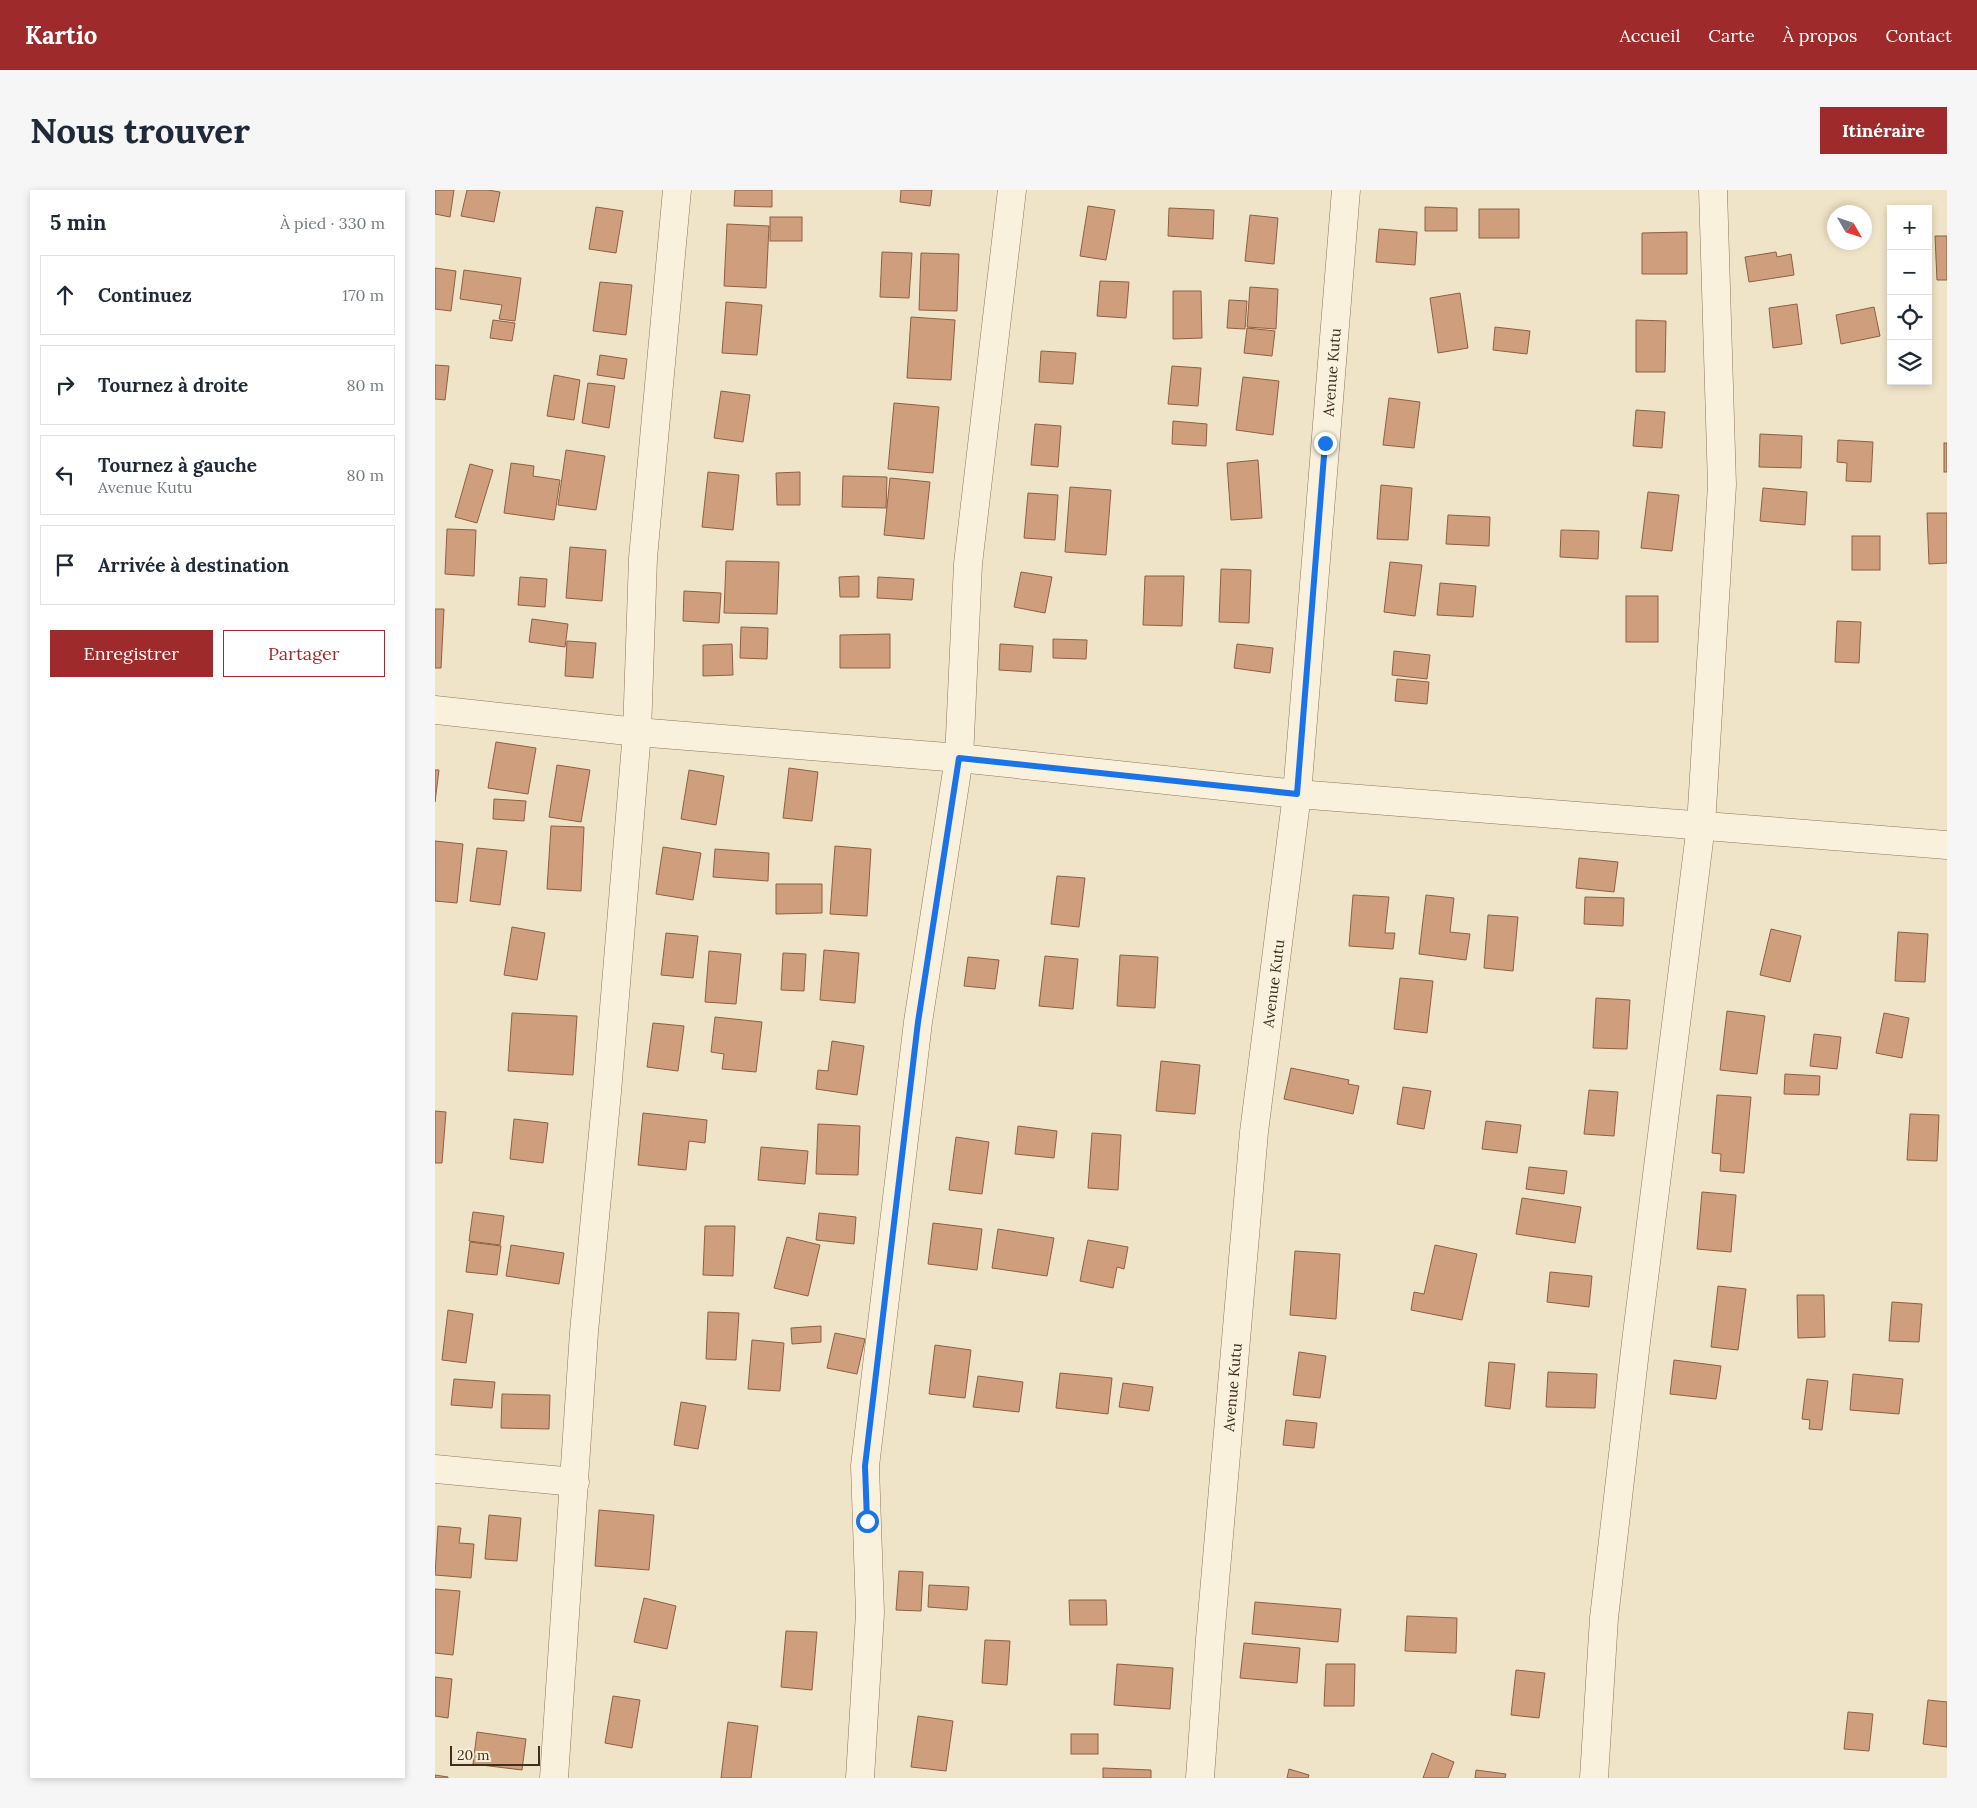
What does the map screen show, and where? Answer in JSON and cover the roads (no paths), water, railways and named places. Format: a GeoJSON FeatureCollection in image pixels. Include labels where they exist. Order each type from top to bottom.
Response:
{"type":"FeatureCollection","features":[{"type":"Feature","properties":{"kind":"street"},"geometry":{"type":"LineString","coordinates":[[555,1778],[584,1332],[608,1083],[637,732],[643,558],[677,190]]}},
{"type":"Feature","properties":{"kind":"street"},"geometry":{"type":"LineString","coordinates":[[860,1778],[870,1613],[865,1466],[918,1022],[959,758],[968,564],[1012,190]]}},
{"type":"Feature","properties":{"kind":"street","name":"Avenue Kutu"},"geometry":{"type":"LineString","coordinates":[[1200,1778],[1210,1639],[1254,1132],[1297,794],[1346,190]]}},
{"type":"Feature","properties":{"kind":"street"},"geometry":{"type":"LineString","coordinates":[[1594,1778],[1604,1618],[1637,1332],[1701,825],[1722,485],[1713,190]]}},
{"type":"Feature","properties":{"kind":"street"},"geometry":{"type":"LineString","coordinates":[[435,710],[637,732],[959,758],[1297,794],[1947,845]]}},
{"type":"Feature","properties":{"kind":"street"},"geometry":{"type":"LineString","coordinates":[[435,1469],[575,1482]]}}]}
